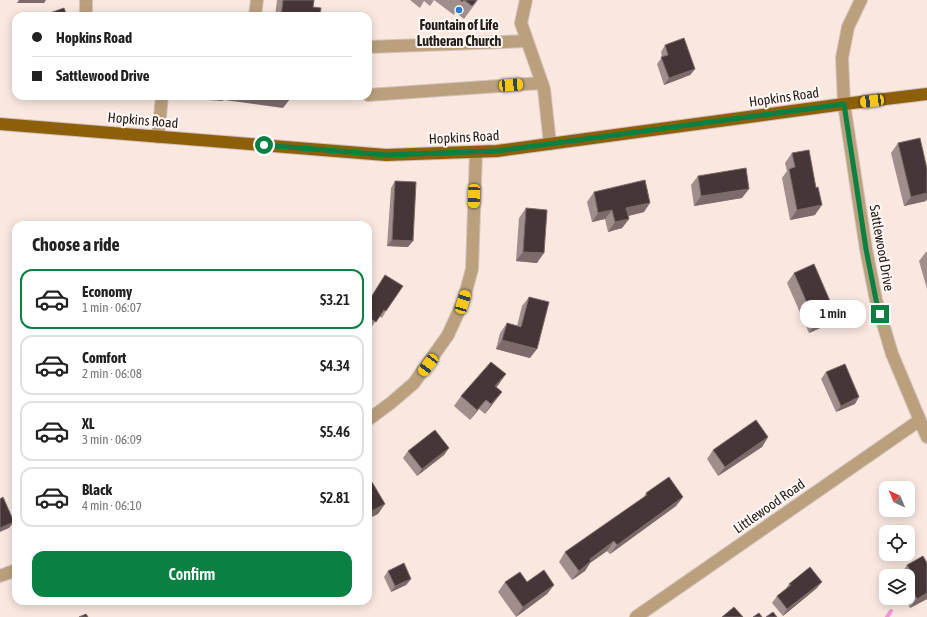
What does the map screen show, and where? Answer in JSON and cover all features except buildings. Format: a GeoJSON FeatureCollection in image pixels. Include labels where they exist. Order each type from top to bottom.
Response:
{"type":"FeatureCollection","features":[{"type":"Feature","properties":{"kind":"main road","name":"Hopkins Road"},"geometry":{"type":"LineString","coordinates":[[0,124],[386,155],[497,151],[927,94]]}},
{"type":"Feature","properties":{"kind":"street"},"geometry":{"type":"LineString","coordinates":[[86,0],[86,12]]}},
{"type":"Feature","properties":{"kind":"street"},"geometry":{"type":"LineString","coordinates":[[256,12],[257,0]]}},
{"type":"Feature","properties":{"kind":"street"},"geometry":{"type":"LineString","coordinates":[[526,0],[521,23],[544,89],[550,144]]}},
{"type":"Feature","properties":{"kind":"street","name":"Sattlewood Drive"},"geometry":{"type":"LineString","coordinates":[[862,0],[848,26],[842,58],[844,104],[866,249],[876,300],[892,354],[927,437]]}},
{"type":"Feature","properties":{"kind":"street"},"geometry":{"type":"LineString","coordinates":[[372,47],[527,41]]}},
{"type":"Feature","properties":{"kind":"street"},"geometry":{"type":"LineString","coordinates":[[372,95],[542,83]]}},
{"type":"Feature","properties":{"kind":"street"},"geometry":{"type":"LineString","coordinates":[[158,137],[162,100]]}},
{"type":"Feature","properties":{"kind":"street"},"geometry":{"type":"LineString","coordinates":[[372,417],[414,383],[448,335],[463,302],[472,269],[476,152]]}},
{"type":"Feature","properties":{"kind":"street","name":"Littlewood Road"},"geometry":{"type":"LineString","coordinates":[[636,617],[920,420]]}},
{"type":"Feature","properties":{"kind":"street"},"geometry":{"type":"LineString","coordinates":[[0,576],[12,572]]}},
{"type":"Feature","properties":{"kind":"waterway"},"geometry":{"type":"LineString","coordinates":[[887,617],[891,611]]}},
{"type":"Feature","properties":{"kind":"place","name":"Fountain of Life Lutheran Church"},"geometry":{"type":"Point","coordinates":[459,10]}},
{"type":"Feature","properties":{"kind":"route"},"geometry":{"type":"LineString","coordinates":[[264,145],[386,155],[497,151],[844,104],[866,249],[880,314]]}}]}
